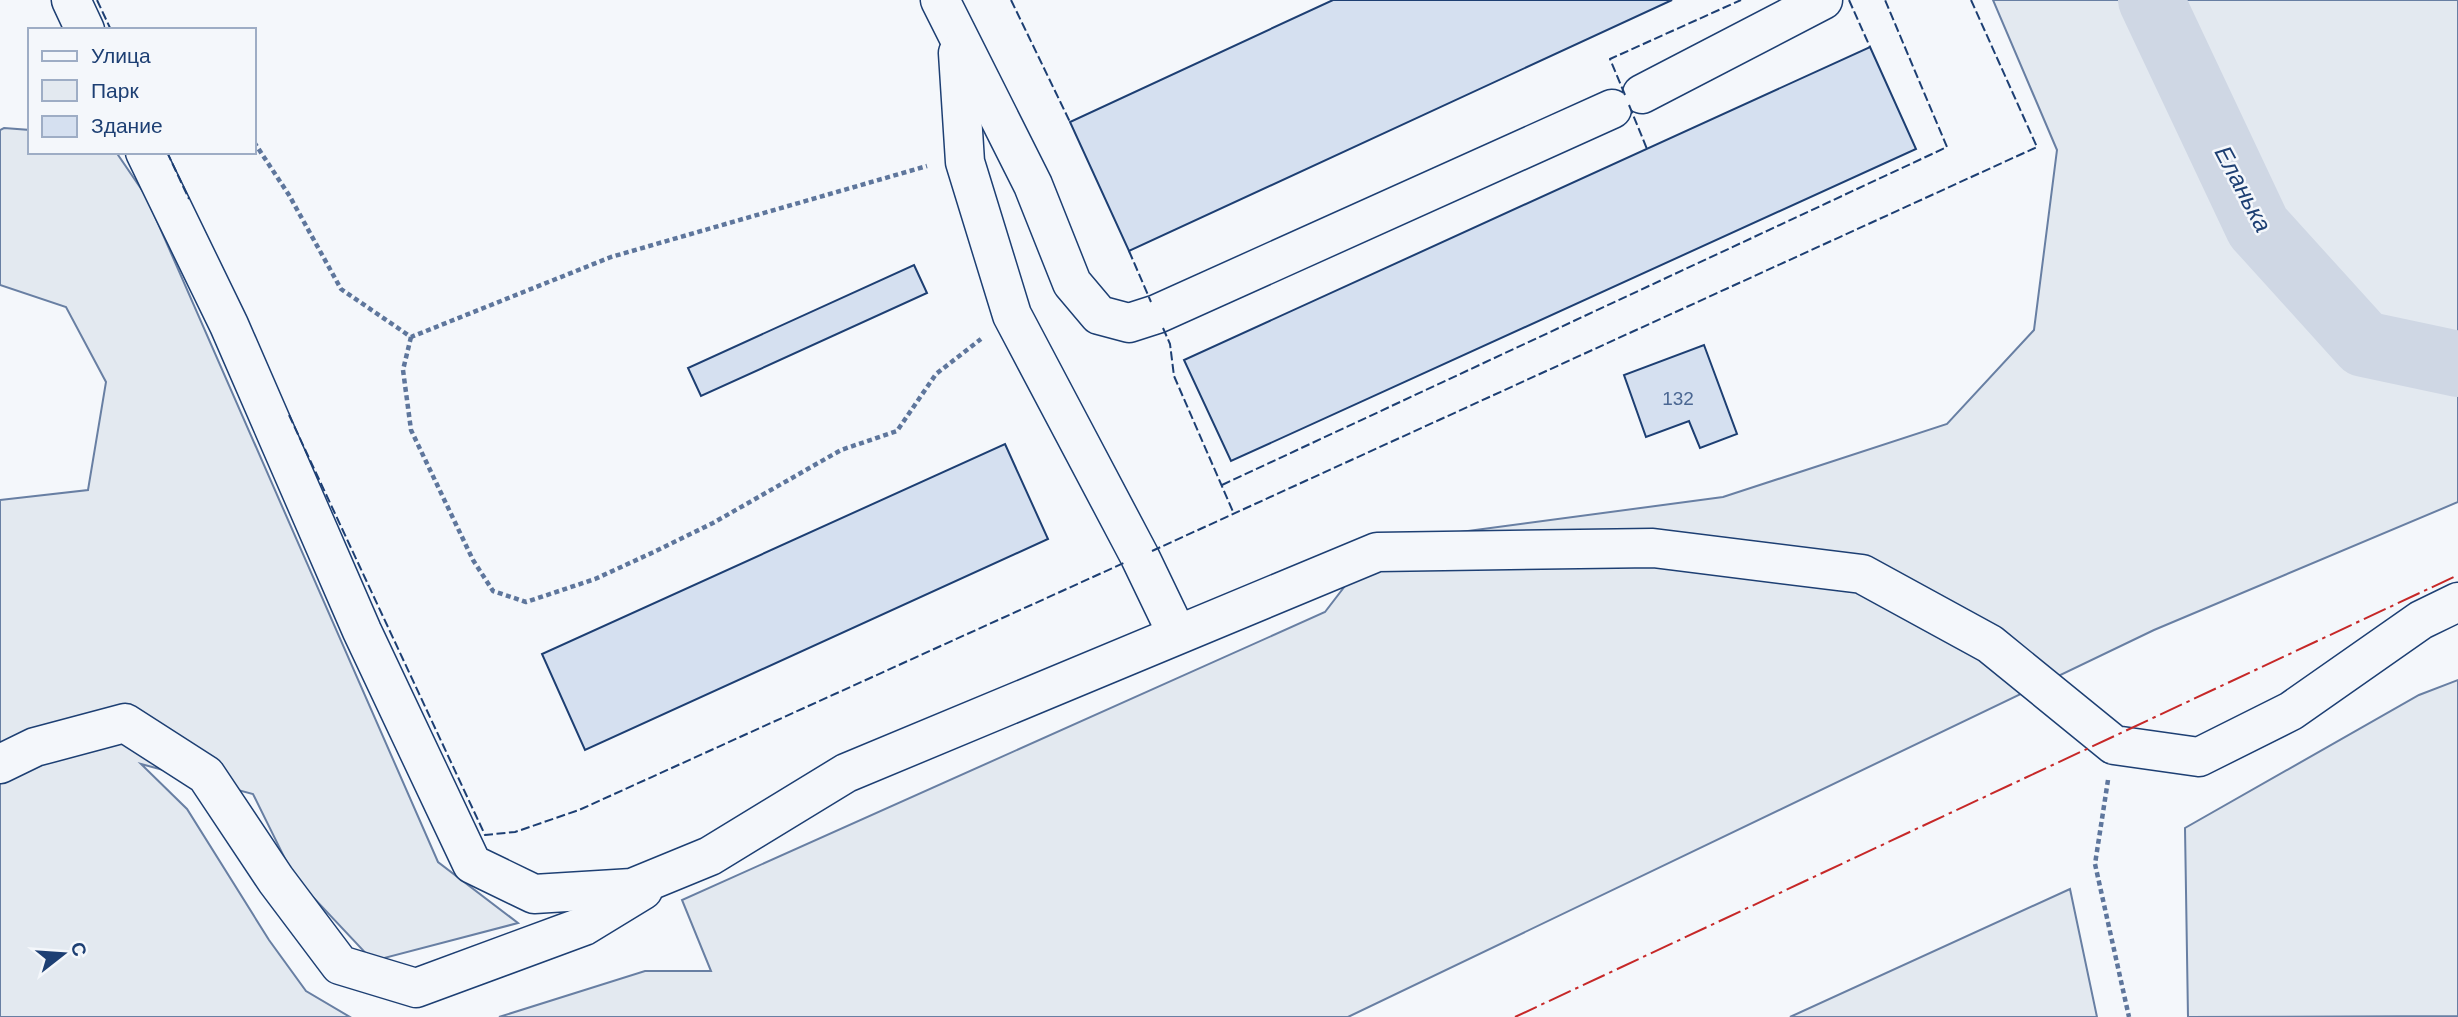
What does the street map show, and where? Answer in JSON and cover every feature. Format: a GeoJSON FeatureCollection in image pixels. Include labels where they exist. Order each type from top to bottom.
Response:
{"type":"FeatureCollection","features":[{"type":"Feature","properties":{"kind":"lane"},"geometry":{"type":"LineString","coordinates":[[71,0],[84,28]]}},
{"type":"Feature","properties":{"kind":"lane"},"geometry":{"type":"LineString","coordinates":[[940,0],[1033,185],[1072,284],[1099,315],[1129,323],[1169,309],[1627,101],[1823,0]]}},
{"type":"Feature","properties":{"kind":"lane"},"geometry":{"type":"LineString","coordinates":[[957,37],[965,162],[1012,315],[1140,557],[1177,634]]}},
{"type":"Feature","properties":{"kind":"lane"},"geometry":{"type":"LineString","coordinates":[[146,154],[229,325],[362,631],[471,864],[534,894],[632,888],[710,856]]}},
{"type":"Feature","properties":{"kind":"lane"},"geometry":{"type":"LineString","coordinates":[[0,764],[35,747],[125,723],[206,775],[276,880],[340,965],[416,988],[584,926],[662,878],[710,856],[846,773],[1377,552],[1653,548],[1862,574],[1990,644],[2114,745],[2199,757],[2291,711],[2421,621],[2458,602]]}},
{"type":"Feature","properties":{"kind":"path"},"geometry":{"type":"LineString","coordinates":[[411,337],[611,257],[953,158],[962,130]]}},
{"type":"Feature","properties":{"kind":"path"},"geometry":{"type":"LineString","coordinates":[[256,145],[289,195],[341,289],[411,337]]}},
{"type":"Feature","properties":{"kind":"path"},"geometry":{"type":"LineString","coordinates":[[411,337],[403,370],[411,430],[472,561],[493,591],[526,601],[595,579],[656,551],[713,523],[841,450],[897,430],[936,374],[1012,315]]}},
{"type":"Feature","properties":{"kind":"path"},"geometry":{"type":"LineString","coordinates":[[2114,745],[2095,864],[2129,1017]]}},
{"type":"Feature","properties":{"kind":"green space"},"geometry":{"type":"Polygon","coordinates":[[[1993,0],[2458,0],[2458,502],[2154,630],[1348,1017],[499,1017],[645,971],[711,971],[682,900],[1325,612],[1378,543],[1723,497],[1947,424],[2034,330],[2057,150],[1993,0]]]}},
{"type":"Feature","properties":{"kind":"green space"},"geometry":{"type":"Polygon","coordinates":[[[0,130],[28,130],[28,154],[117,154],[146,196],[438,862],[518,923],[373,961],[294,877],[253,794],[141,764],[187,809],[269,940],[306,991],[350,1017],[0,1017],[0,500],[88,490],[106,382],[66,307],[0,285],[0,130]]]}},
{"type":"Feature","properties":{"kind":"green space"},"geometry":{"type":"Polygon","coordinates":[[[2458,680],[2458,1016],[2188,1017],[2185,828],[2419,695],[2458,680]]]}},
{"type":"Feature","properties":{"kind":"green space"},"geometry":{"type":"Polygon","coordinates":[[[2070,889],[2097,1017],[1790,1017],[2070,889]]]}},
{"type":"Feature","properties":{"kind":"building"},"geometry":{"type":"Polygon","coordinates":[[[1333,0],[1672,0],[1129,251],[1070,122],[1333,0]]]}},
{"type":"Feature","properties":{"kind":"building"},"geometry":{"type":"Polygon","coordinates":[[[1870,47],[1916,149],[1231,461],[1184,360],[1870,47]]]}},
{"type":"Feature","properties":{"kind":"building"},"geometry":{"type":"Polygon","coordinates":[[[914,265],[927,293],[701,396],[688,368],[914,265]]]}},
{"type":"Feature","properties":{"kind":"building"},"geometry":{"type":"Polygon","coordinates":[[[1704,345],[1737,434],[1700,448],[1689,421],[1646,437],[1624,375],[1704,345]]]}},
{"type":"Feature","properties":{"kind":"building"},"geometry":{"type":"Polygon","coordinates":[[[1005,444],[1048,539],[585,750],[542,654],[1005,444]]]}},
{"type":"Feature","properties":{"kind":"waterway","name":"Еланька"},"geometry":{"type":"LineString","coordinates":[[2151,0],[2258,227],[2364,344],[2458,364]]}},
{"type":"Feature","properties":{"kind":"fence"},"geometry":{"type":"LineString","coordinates":[[97,0],[110,28]]}},
{"type":"Feature","properties":{"kind":"fence"},"geometry":{"type":"LineString","coordinates":[[1011,0],[1070,122]]}},
{"type":"Feature","properties":{"kind":"fence"},"geometry":{"type":"LineString","coordinates":[[1625,95],[1610,59],[1741,0]]}},
{"type":"Feature","properties":{"kind":"fence"},"geometry":{"type":"LineString","coordinates":[[1849,0],[1870,47]]}},
{"type":"Feature","properties":{"kind":"fence"},"geometry":{"type":"LineString","coordinates":[[1222,485],[1947,147],[1885,0]]}},
{"type":"Feature","properties":{"kind":"fence"},"geometry":{"type":"LineString","coordinates":[[1152,551],[2037,147],[1971,0]]}},
{"type":"Feature","properties":{"kind":"fence"},"geometry":{"type":"LineString","coordinates":[[1629,105],[1647,149]]}},
{"type":"Feature","properties":{"kind":"fence"},"geometry":{"type":"LineString","coordinates":[[168,154],[189,199]]}},
{"type":"Feature","properties":{"kind":"fence"},"geometry":{"type":"LineString","coordinates":[[1129,251],[1151,302]]}},
{"type":"Feature","properties":{"kind":"fence"},"geometry":{"type":"LineString","coordinates":[[1163,328],[1170,344],[1174,376],[1234,514]]}},
{"type":"Feature","properties":{"kind":"fence"},"geometry":{"type":"LineString","coordinates":[[289,415],[485,835],[515,832],[579,810],[1126,562]]}},
{"type":"Feature","properties":{"kind":"power"},"geometry":{"type":"LineString","coordinates":[[1515,1017],[2458,575]]}}]}
